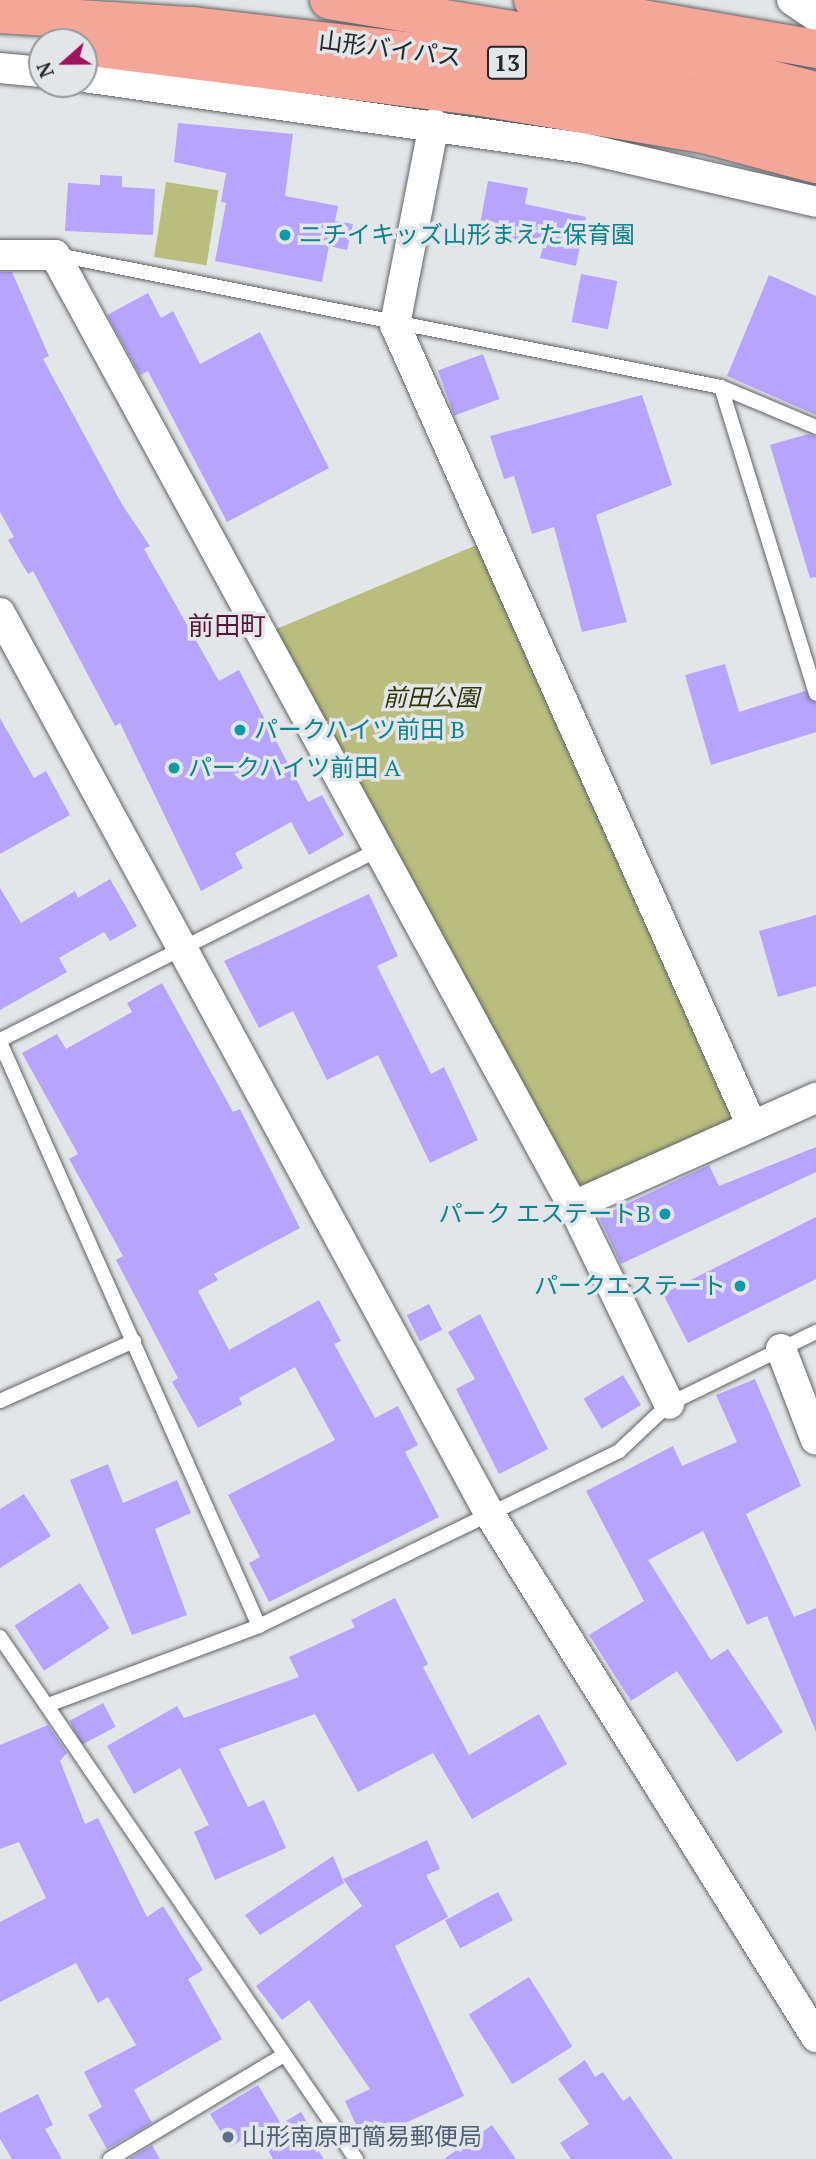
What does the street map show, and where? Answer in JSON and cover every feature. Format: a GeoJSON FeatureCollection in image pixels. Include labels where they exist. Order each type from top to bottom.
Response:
{"type":"FeatureCollection","features":[{"type":"Feature","properties":{"kind":"highway","name":"山形バイパス"},"geometry":{"type":"LineString","coordinates":[[329,0],[691,59],[816,91]]}},
{"type":"Feature","properties":{"kind":"highway"},"geometry":{"type":"LineString","coordinates":[[533,0],[816,49]]}},
{"type":"Feature","properties":{"kind":"highway","name":"山形バイパス"},"geometry":{"type":"LineString","coordinates":[[0,14],[193,26],[506,63],[697,99],[816,128]]}},
{"type":"Feature","properties":{"kind":"highway"},"geometry":{"type":"LineString","coordinates":[[0,36],[28,39]]}},
{"type":"Feature","properties":{"kind":"highway"},"geometry":{"type":"LineString","coordinates":[[98,48],[482,97],[703,134],[816,164]]}},
{"type":"Feature","properties":{"kind":"street"},"geometry":{"type":"LineString","coordinates":[[792,0],[816,16]]}},
{"type":"Feature","properties":{"kind":"street"},"geometry":{"type":"LineString","coordinates":[[0,68],[28,71]]}},
{"type":"Feature","properties":{"kind":"street"},"geometry":{"type":"LineString","coordinates":[[98,80],[434,124],[583,148],[816,202]]}},
{"type":"Feature","properties":{"kind":"street"},"geometry":{"type":"LineString","coordinates":[[434,124],[396,325],[752,1126]]}},
{"type":"Feature","properties":{"kind":"street"},"geometry":{"type":"LineString","coordinates":[[0,255],[55,255],[573,1206],[670,1404]]}},
{"type":"Feature","properties":{"kind":"street"},"geometry":{"type":"LineString","coordinates":[[0,613],[180,950],[489,1513],[816,2037]]}},
{"type":"Feature","properties":{"kind":"street"},"geometry":{"type":"LineString","coordinates":[[573,1206],[816,1098]]}},
{"type":"Feature","properties":{"kind":"street"},"geometry":{"type":"LineString","coordinates":[[781,1349],[816,1440]]}},
{"type":"Feature","properties":{"kind":"lane"},"geometry":{"type":"LineString","coordinates":[[55,255],[396,325],[721,387],[816,427]]}},
{"type":"Feature","properties":{"kind":"lane"},"geometry":{"type":"LineString","coordinates":[[721,387],[816,694]]}},
{"type":"Feature","properties":{"kind":"lane"},"geometry":{"type":"LineString","coordinates":[[259,1626],[0,1041],[378,850]]}},
{"type":"Feature","properties":{"kind":"lane"},"geometry":{"type":"LineString","coordinates":[[48,1705],[259,1626],[619,1451],[670,1404],[816,1332]]}},
{"type":"Feature","properties":{"kind":"lane"},"geometry":{"type":"LineString","coordinates":[[0,1401],[134,1341]]}},
{"type":"Feature","properties":{"kind":"lane"},"geometry":{"type":"LineString","coordinates":[[0,1637],[356,2159]]}},
{"type":"Feature","properties":{"kind":"lane"},"geometry":{"type":"LineString","coordinates":[[110,2159],[284,2055]]}},
{"type":"Feature","properties":{"kind":"green space"},"geometry":{"type":"Polygon","coordinates":[[[166,182],[218,190],[206,265],[154,257],[166,182]]]}},
{"type":"Feature","properties":{"kind":"green space","name":"前田公園"},"geometry":{"type":"Polygon","coordinates":[[[491,539],[752,1126],[573,1206],[262,635],[491,539]]]}},
{"type":"Feature","properties":{"kind":"building","name":"ニチイキッズ山形まえた保育園"},"geometry":{"type":"Polygon","coordinates":[[[178,123],[293,134],[285,196],[338,206],[335,221],[353,224],[347,250],[329,246],[322,282],[215,261],[226,203],[221,202],[226,173],[174,162],[178,123]]]}},
{"type":"Feature","properties":{"kind":"building"},"geometry":{"type":"Polygon","coordinates":[[[100,175],[122,176],[122,187],[155,189],[153,235],[65,231],[68,183],[100,185],[100,175]]]}},
{"type":"Feature","properties":{"kind":"building"},"geometry":{"type":"Polygon","coordinates":[[[488,181],[528,188],[525,204],[586,217],[576,266],[540,258],[543,247],[478,235],[488,181]]]}},
{"type":"Feature","properties":{"kind":"building"},"geometry":{"type":"Polygon","coordinates":[[[0,272],[12,272],[49,356],[43,359],[123,506],[150,546],[144,549],[219,681],[239,670],[308,802],[322,795],[344,835],[309,855],[291,822],[235,853],[243,868],[201,891],[120,723],[115,726],[33,571],[28,574],[8,540],[14,537],[0,512],[0,272]]]}},
{"type":"Feature","properties":{"kind":"building"},"geometry":{"type":"Polygon","coordinates":[[[581,274],[617,281],[608,329],[572,322],[581,274]]]}},
{"type":"Feature","properties":{"kind":"building"},"geometry":{"type":"Polygon","coordinates":[[[769,275],[816,296],[816,415],[727,376],[769,275]]]}},
{"type":"Feature","properties":{"kind":"building"},"geometry":{"type":"Polygon","coordinates":[[[148,293],[161,318],[173,311],[200,364],[260,332],[329,468],[227,522],[148,371],[140,375],[107,315],[148,293]]]}},
{"type":"Feature","properties":{"kind":"building"},"geometry":{"type":"Polygon","coordinates":[[[483,354],[499,399],[454,416],[438,370],[483,354]]]}},
{"type":"Feature","properties":{"kind":"building"},"geometry":{"type":"Polygon","coordinates":[[[642,395],[672,485],[596,515],[627,622],[582,632],[554,527],[532,534],[514,476],[504,479],[490,436],[642,395]]]}},
{"type":"Feature","properties":{"kind":"building"},"geometry":{"type":"Polygon","coordinates":[[[808,434],[816,436],[816,577],[810,578],[770,445],[808,434]]]}},
{"type":"Feature","properties":{"kind":"building"},"geometry":{"type":"Polygon","coordinates":[[[725,664],[739,712],[805,691],[816,703],[816,732],[711,765],[685,675],[725,664]]]}},
{"type":"Feature","properties":{"kind":"building"},"geometry":{"type":"Polygon","coordinates":[[[0,718],[34,778],[46,771],[70,815],[0,854],[0,718]]]}},
{"type":"Feature","properties":{"kind":"building"},"geometry":{"type":"Polygon","coordinates":[[[110,879],[137,926],[110,941],[104,932],[59,958],[67,972],[0,1010],[0,888],[21,923],[75,891],[78,898],[110,879]]]}},
{"type":"Feature","properties":{"kind":"building"},"geometry":{"type":"Polygon","coordinates":[[[369,894],[398,956],[377,966],[431,1074],[444,1067],[478,1140],[430,1163],[378,1055],[327,1080],[293,1011],[259,1028],[224,961],[369,894]]]}},
{"type":"Feature","properties":{"kind":"building"},"geometry":{"type":"Polygon","coordinates":[[[816,915],[816,986],[778,997],[759,931],[816,915]]]}},
{"type":"Feature","properties":{"kind":"building"},"geometry":{"type":"Polygon","coordinates":[[[162,983],[233,1112],[240,1109],[300,1228],[214,1274],[218,1280],[198,1291],[229,1350],[319,1300],[341,1341],[334,1344],[375,1418],[398,1406],[418,1445],[405,1452],[439,1517],[269,1602],[249,1563],[260,1557],[228,1495],[335,1440],[295,1367],[239,1398],[242,1404],[198,1428],[172,1382],[178,1378],[116,1260],[123,1256],[69,1159],[78,1154],[22,1053],[57,1034],[66,1049],[132,1012],[127,1003],[162,983]]]}},
{"type":"Feature","properties":{"kind":"building","name":"パーク エステートB"},"geometry":{"type":"Polygon","coordinates":[[[816,1147],[816,1172],[621,1264],[599,1217],[709,1165],[719,1186],[816,1147]]]}},
{"type":"Feature","properties":{"kind":"building","name":"パークエステート"},"geometry":{"type":"Polygon","coordinates":[[[816,1217],[816,1279],[688,1343],[663,1294],[816,1217]]]}},
{"type":"Feature","properties":{"kind":"building"},"geometry":{"type":"Polygon","coordinates":[[[429,1304],[442,1330],[420,1341],[407,1315],[429,1304]]]}},
{"type":"Feature","properties":{"kind":"building"},"geometry":{"type":"Polygon","coordinates":[[[480,1314],[548,1449],[499,1474],[456,1389],[475,1379],[448,1332],[480,1314]]]}},
{"type":"Feature","properties":{"kind":"building"},"geometry":{"type":"Polygon","coordinates":[[[623,1375],[641,1405],[602,1429],[584,1399],[623,1375]]]}},
{"type":"Feature","properties":{"kind":"building"},"geometry":{"type":"Polygon","coordinates":[[[755,1379],[801,1486],[746,1514],[794,1617],[816,1608],[816,1732],[767,1616],[747,1625],[703,1531],[648,1560],[711,1660],[728,1649],[783,1732],[737,1762],[677,1671],[631,1701],[589,1635],[644,1601],[586,1491],[673,1446],[682,1466],[737,1442],[716,1395],[755,1379]]]}},
{"type":"Feature","properties":{"kind":"building"},"geometry":{"type":"Polygon","coordinates":[[[108,1464],[123,1503],[177,1480],[191,1513],[155,1529],[187,1615],[132,1635],[70,1480],[108,1464]]]}},
{"type":"Feature","properties":{"kind":"building"},"geometry":{"type":"Polygon","coordinates":[[[24,1494],[51,1536],[0,1568],[0,1509],[24,1494]]]}},
{"type":"Feature","properties":{"kind":"building"},"geometry":{"type":"Polygon","coordinates":[[[80,1583],[109,1628],[44,1671],[15,1625],[80,1583]]]}},
{"type":"Feature","properties":{"kind":"building"},"geometry":{"type":"Polygon","coordinates":[[[395,1598],[428,1664],[423,1667],[469,1755],[539,1714],[567,1764],[472,1819],[433,1753],[358,1792],[315,1714],[219,1749],[248,1807],[264,1800],[286,1848],[215,1880],[194,1832],[209,1825],[180,1768],[134,1794],[107,1746],[177,1706],[184,1718],[299,1677],[289,1657],[355,1627],[351,1620],[395,1598]]]}},
{"type":"Feature","properties":{"kind":"building"},"geometry":{"type":"Polygon","coordinates":[[[103,1703],[116,1727],[82,1745],[69,1721],[103,1703]]]}},
{"type":"Feature","properties":{"kind":"building"},"geometry":{"type":"Polygon","coordinates":[[[48,1725],[67,1753],[60,1761],[85,1824],[98,1818],[147,1917],[163,1906],[203,1970],[188,1979],[222,2039],[134,2090],[152,2123],[107,2149],[88,2115],[102,2107],[84,2072],[136,2045],[108,1997],[98,2003],[76,1963],[0,2002],[0,1922],[46,1898],[19,1842],[0,1849],[0,1745],[48,1725]]]}},
{"type":"Feature","properties":{"kind":"building"},"geometry":{"type":"Polygon","coordinates":[[[427,1840],[440,1869],[426,1875],[448,1917],[395,1946],[464,2096],[364,2142],[345,2101],[370,2089],[309,2000],[282,2020],[256,1986],[362,1906],[343,1879],[427,1840]]]}},
{"type":"Feature","properties":{"kind":"building"},"geometry":{"type":"Polygon","coordinates":[[[333,1856],[344,1883],[260,1935],[245,1915],[333,1856]]]}},
{"type":"Feature","properties":{"kind":"building"},"geometry":{"type":"Polygon","coordinates":[[[498,1892],[513,1920],[460,1948],[445,1920],[498,1892]]]}},
{"type":"Feature","properties":{"kind":"building"},"geometry":{"type":"Polygon","coordinates":[[[529,1977],[572,2047],[512,2084],[469,2015],[529,1977]]]}},
{"type":"Feature","properties":{"kind":"building"},"geometry":{"type":"Polygon","coordinates":[[[585,2060],[595,2077],[603,2072],[623,2101],[630,2096],[673,2159],[571,2159],[560,2143],[589,2124],[558,2079],[585,2060]]]}},
{"type":"Feature","properties":{"kind":"building"},"geometry":{"type":"Polygon","coordinates":[[[258,2085],[281,2124],[301,2112],[315,2136],[310,2139],[324,2159],[273,2159],[257,2131],[230,2147],[210,2114],[258,2085]]]}},
{"type":"Feature","properties":{"kind":"building"},"geometry":{"type":"Polygon","coordinates":[[[38,2094],[53,2125],[45,2129],[62,2159],[12,2159],[0,2139],[0,2113],[38,2094]]]}},
{"type":"Feature","properties":{"kind":"building"},"geometry":{"type":"Polygon","coordinates":[[[492,2125],[516,2159],[444,2159],[492,2125]]]}},
{"type":"Feature","properties":{"kind":"building"},"geometry":{"type":"Polygon","coordinates":[[[152,2145],[160,2159],[129,2159],[152,2145]]]}},
{"type":"Feature","properties":{"kind":"place","name":"ニチイキッズ山形まえた保育園"},"geometry":{"type":"Point","coordinates":[285,235]}},
{"type":"Feature","properties":{"kind":"place","name":"パークハイツ前田 B"},"geometry":{"type":"Point","coordinates":[240,730]}},
{"type":"Feature","properties":{"kind":"place","name":"パークハイツ前田 A"},"geometry":{"type":"Point","coordinates":[174,768]}},
{"type":"Feature","properties":{"kind":"place","name":"パーク エステートB"},"geometry":{"type":"Point","coordinates":[665,1214]}},
{"type":"Feature","properties":{"kind":"place","name":"パークエステート"},"geometry":{"type":"Point","coordinates":[740,1286]}},
{"type":"Feature","properties":{"kind":"place","name":"山形南原町簡易郵便局"},"geometry":{"type":"Point","coordinates":[228,2137]}},
{"type":"Feature","properties":{"kind":"district","name":"前田町"},"geometry":{"type":"Point","coordinates":[227,626]}}]}
